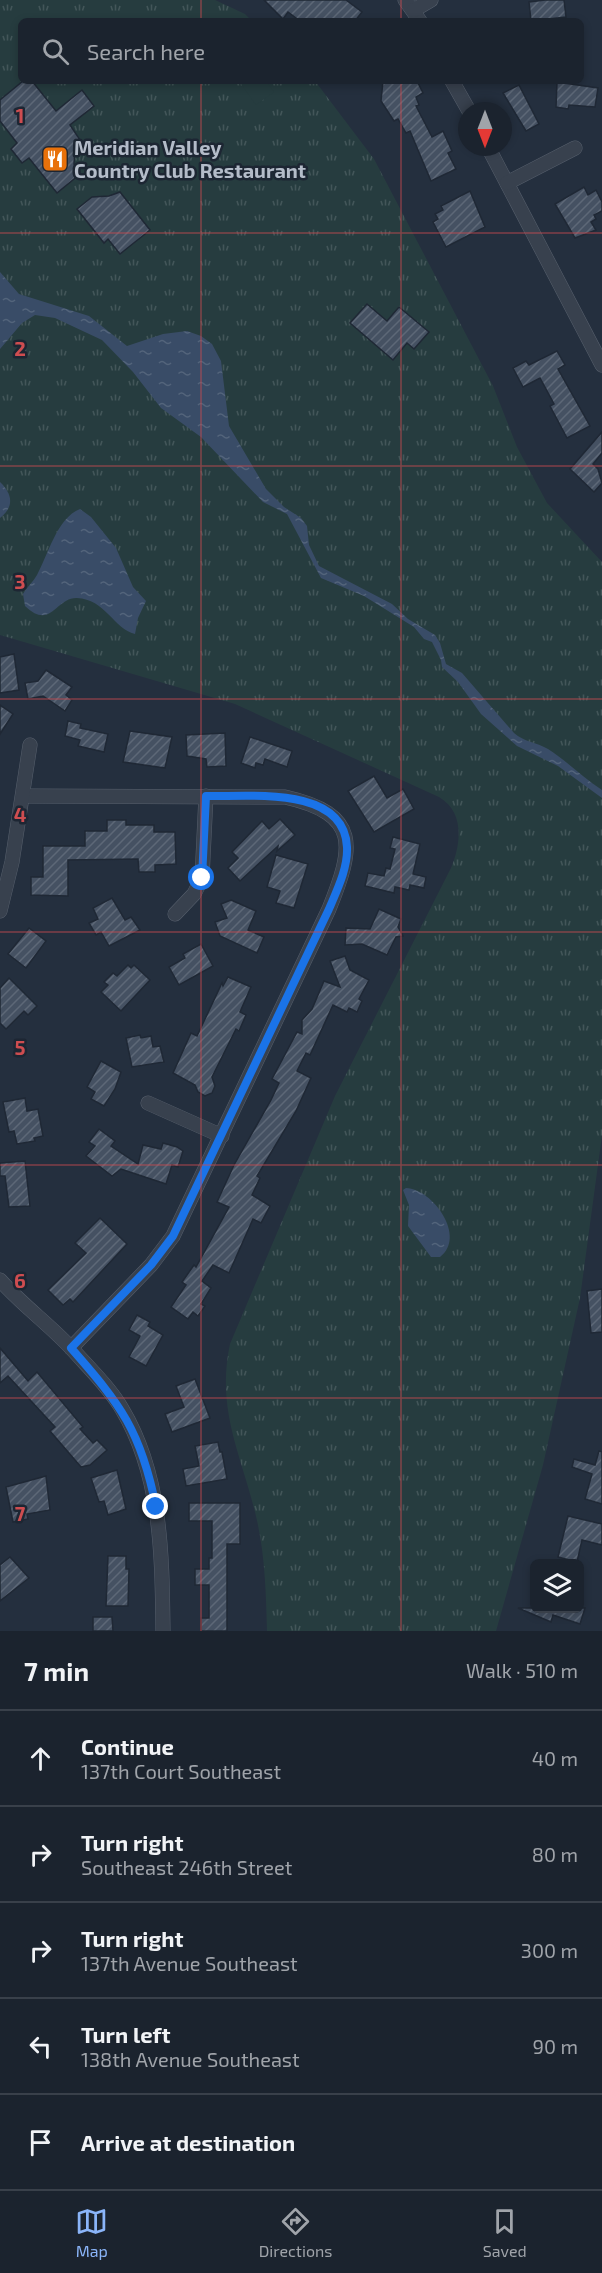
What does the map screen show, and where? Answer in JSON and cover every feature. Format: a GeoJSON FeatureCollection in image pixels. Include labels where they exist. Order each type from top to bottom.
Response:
{"type":"FeatureCollection","features":[{"type":"Feature","properties":{"kind":"street"},"geometry":{"type":"LineString","coordinates":[[413,10],[431,0]]}},
{"type":"Feature","properties":{"kind":"street"},"geometry":{"type":"LineString","coordinates":[[454,84],[464,102]]}},
{"type":"Feature","properties":{"kind":"street"},"geometry":{"type":"LineString","coordinates":[[507,183],[575,148]]}},
{"type":"Feature","properties":{"kind":"street"},"geometry":{"type":"LineString","coordinates":[[493,156],[602,365]]}},
{"type":"Feature","properties":{"kind":"street"},"geometry":{"type":"LineString","coordinates":[[0,911],[23,796],[30,745]]}},
{"type":"Feature","properties":{"kind":"street"},"geometry":{"type":"LineString","coordinates":[[23,796],[285,797],[319,806],[338,822],[346,836],[347,849],[339,886],[173,1236],[151,1265],[71,1348]]}},
{"type":"Feature","properties":{"kind":"street"},"geometry":{"type":"LineString","coordinates":[[175,914],[194,894],[202,878],[206,796]]}},
{"type":"Feature","properties":{"kind":"street"},"geometry":{"type":"LineString","coordinates":[[148,1103],[222,1136]]}},
{"type":"Feature","properties":{"kind":"street"},"geometry":{"type":"LineString","coordinates":[[0,1280],[71,1348],[121,1407],[138,1439],[149,1473],[160,1539],[163,1631]]}},
{"type":"Feature","properties":{"kind":"green space"},"geometry":{"type":"Polygon","coordinates":[[[0,0],[215,0],[249,18],[18,18],[18,84],[317,84],[374,159],[493,386],[517,447],[547,503],[602,562],[602,1135],[580,1298],[543,1465],[496,1631],[267,1631],[259,1530],[232,1432],[226,1390],[226,1368],[230,1344],[335,1096],[451,868],[458,839],[457,820],[453,811],[439,797],[235,704],[0,635],[0,0]]]}},
{"type":"Feature","properties":{"kind":"green space"},"geometry":{"type":"Polygon","coordinates":[[[241,84],[268,84],[274,92],[256,105],[241,84]]]}},
{"type":"Feature","properties":{"kind":"water"},"geometry":{"type":"Polygon","coordinates":[[[0,272],[19,294],[89,316],[127,346],[163,334],[187,331],[201,336],[212,344],[221,361],[229,426],[266,489],[284,507],[301,518],[307,526],[309,545],[319,566],[392,604],[408,619],[435,635],[440,643],[446,664],[462,673],[514,733],[555,754],[602,790],[602,798],[558,766],[517,746],[481,714],[458,682],[442,667],[432,642],[424,639],[414,627],[364,596],[321,578],[287,514],[263,502],[201,437],[161,408],[133,372],[102,340],[55,318],[35,315],[22,323],[0,349],[0,272]]]}},
{"type":"Feature","properties":{"kind":"water"},"geometry":{"type":"Polygon","coordinates":[[[0,482],[7,491],[10,504],[0,518],[0,482]]]}},
{"type":"Feature","properties":{"kind":"water"},"geometry":{"type":"Polygon","coordinates":[[[80,509],[91,517],[116,548],[133,587],[146,601],[138,618],[135,634],[121,626],[95,603],[87,600],[70,599],[53,611],[41,615],[25,606],[23,594],[37,575],[59,529],[65,520],[80,509]]]}},
{"type":"Feature","properties":{"kind":"water"},"geometry":{"type":"Polygon","coordinates":[[[406,1188],[416,1190],[426,1196],[443,1215],[450,1238],[447,1248],[440,1257],[431,1257],[408,1226],[409,1205],[403,1190],[406,1188]]]}},
{"type":"Feature","properties":{"kind":"building"},"geometry":{"type":"Polygon","coordinates":[[[264,0],[346,0],[362,12],[357,18],[296,18],[288,12],[282,18],[264,0]]]}},
{"type":"Feature","properties":{"kind":"building"},"geometry":{"type":"Polygon","coordinates":[[[564,0],[566,17],[531,18],[529,2],[564,0]]]}},
{"type":"Feature","properties":{"kind":"building"},"geometry":{"type":"Polygon","coordinates":[[[19,84],[34,84],[56,111],[82,90],[94,106],[70,125],[82,143],[75,149],[74,164],[80,174],[57,193],[29,158],[22,163],[11,149],[17,143],[0,121],[0,100],[19,84]]]}},
{"type":"Feature","properties":{"kind":"building"},"geometry":{"type":"Polygon","coordinates":[[[383,84],[418,84],[423,93],[416,97],[419,105],[416,106],[432,137],[443,131],[452,151],[448,153],[456,169],[431,181],[410,131],[406,133],[398,119],[394,121],[381,101],[383,84]]]}},
{"type":"Feature","properties":{"kind":"building"},"geometry":{"type":"Polygon","coordinates":[[[557,84],[598,88],[595,107],[569,105],[568,109],[556,107],[557,84]]]}},
{"type":"Feature","properties":{"kind":"building"},"geometry":{"type":"Polygon","coordinates":[[[519,85],[539,124],[526,131],[512,108],[512,102],[508,102],[503,93],[519,85]]]}},
{"type":"Feature","properties":{"kind":"building"},"geometry":{"type":"Polygon","coordinates":[[[584,187],[588,195],[596,190],[602,202],[602,211],[594,215],[596,219],[591,222],[596,230],[575,238],[555,204],[584,187]]]}},
{"type":"Feature","properties":{"kind":"building"},"geometry":{"type":"Polygon","coordinates":[[[470,191],[485,227],[446,247],[433,222],[438,219],[435,214],[443,210],[441,206],[470,191]]]}},
{"type":"Feature","properties":{"kind":"building"},"geometry":{"type":"Polygon","coordinates":[[[120,192],[150,230],[120,254],[108,239],[104,243],[77,209],[92,197],[109,196],[120,192]]]}},
{"type":"Feature","properties":{"kind":"building"},"geometry":{"type":"Polygon","coordinates":[[[367,304],[387,321],[399,307],[429,332],[414,349],[407,343],[393,360],[350,323],[367,304]]]}},
{"type":"Feature","properties":{"kind":"building"},"geometry":{"type":"Polygon","coordinates":[[[557,351],[565,365],[558,369],[590,426],[567,438],[550,406],[554,404],[540,378],[523,387],[513,368],[526,361],[529,365],[557,351]]]}},
{"type":"Feature","properties":{"kind":"building"},"geometry":{"type":"Polygon","coordinates":[[[602,432],[602,453],[593,464],[598,469],[602,483],[594,492],[570,469],[602,432]]]}},
{"type":"Feature","properties":{"kind":"building"},"geometry":{"type":"Polygon","coordinates":[[[14,654],[19,690],[0,693],[0,657],[14,654]]]}},
{"type":"Feature","properties":{"kind":"building"},"geometry":{"type":"Polygon","coordinates":[[[46,670],[72,687],[66,695],[72,700],[65,711],[43,696],[28,699],[25,683],[38,681],[46,670]]]}},
{"type":"Feature","properties":{"kind":"building"},"geometry":{"type":"Polygon","coordinates":[[[0,705],[13,714],[0,734],[0,705]]]}},
{"type":"Feature","properties":{"kind":"building"},"geometry":{"type":"Polygon","coordinates":[[[68,721],[81,724],[80,728],[108,734],[104,752],[78,746],[80,740],[65,736],[68,721]]]}},
{"type":"Feature","properties":{"kind":"building"},"geometry":{"type":"Polygon","coordinates":[[[130,731],[172,737],[165,768],[123,762],[130,731]]]}},
{"type":"Feature","properties":{"kind":"building"},"geometry":{"type":"Polygon","coordinates":[[[225,733],[226,766],[207,767],[206,759],[187,756],[186,735],[225,733]]]}},
{"type":"Feature","properties":{"kind":"building"},"geometry":{"type":"Polygon","coordinates":[[[250,737],[292,751],[287,767],[265,759],[263,765],[256,763],[255,768],[241,763],[250,737]]]}},
{"type":"Feature","properties":{"kind":"building"},"geometry":{"type":"Polygon","coordinates":[[[374,776],[387,798],[403,789],[414,809],[374,832],[348,791],[374,776]]]}},
{"type":"Feature","properties":{"kind":"building"},"geometry":{"type":"Polygon","coordinates":[[[280,819],[295,835],[277,851],[278,846],[240,881],[228,868],[238,858],[232,852],[262,821],[269,829],[280,819]]]}},
{"type":"Feature","properties":{"kind":"building"},"geometry":{"type":"Polygon","coordinates":[[[107,820],[126,820],[126,825],[154,825],[154,832],[175,832],[176,864],[155,865],[155,872],[139,872],[138,859],[68,860],[68,896],[31,895],[31,877],[43,877],[43,846],[85,846],[85,831],[107,831],[107,820]]]}},
{"type":"Feature","properties":{"kind":"building"},"geometry":{"type":"Polygon","coordinates":[[[393,837],[420,844],[413,874],[426,877],[424,888],[410,885],[409,890],[395,887],[394,893],[365,886],[368,873],[384,876],[386,868],[390,869],[395,849],[390,848],[393,837]]]}},
{"type":"Feature","properties":{"kind":"building"},"geometry":{"type":"Polygon","coordinates":[[[276,855],[308,864],[294,908],[276,903],[280,891],[267,887],[276,855]]]}},
{"type":"Feature","properties":{"kind":"building"},"geometry":{"type":"Polygon","coordinates":[[[112,898],[125,920],[131,917],[140,930],[109,946],[101,932],[96,935],[89,923],[98,919],[93,908],[112,898]]]}},
{"type":"Feature","properties":{"kind":"building"},"geometry":{"type":"Polygon","coordinates":[[[231,900],[256,911],[248,930],[264,937],[257,953],[220,936],[215,922],[227,918],[221,904],[231,900]]]}},
{"type":"Feature","properties":{"kind":"building"},"geometry":{"type":"Polygon","coordinates":[[[379,909],[401,919],[398,927],[403,936],[396,937],[387,955],[362,944],[345,945],[346,928],[370,929],[379,909]]]}},
{"type":"Feature","properties":{"kind":"building"},"geometry":{"type":"Polygon","coordinates":[[[29,928],[46,941],[26,968],[8,954],[29,928]]]}},
{"type":"Feature","properties":{"kind":"building"},"geometry":{"type":"Polygon","coordinates":[[[201,944],[213,966],[179,985],[169,967],[185,958],[183,954],[201,944]]]}},
{"type":"Feature","properties":{"kind":"building"},"geometry":{"type":"Polygon","coordinates":[[[345,956],[350,970],[369,980],[359,999],[362,1001],[357,1012],[349,1008],[347,1012],[333,1005],[310,1055],[306,1053],[297,1071],[311,1078],[296,1111],[257,1176],[260,1178],[252,1195],[270,1206],[261,1223],[253,1219],[229,1273],[213,1265],[202,1281],[211,1288],[201,1304],[205,1306],[198,1316],[193,1312],[188,1319],[171,1307],[186,1285],[182,1282],[194,1265],[196,1267],[229,1207],[217,1202],[234,1165],[279,1083],[272,1079],[297,1032],[302,1034],[302,1020],[312,1009],[324,981],[340,987],[330,961],[345,956]]]}},
{"type":"Feature","properties":{"kind":"building"},"geometry":{"type":"Polygon","coordinates":[[[128,965],[131,968],[134,965],[150,980],[121,1011],[101,992],[108,985],[104,982],[113,973],[117,976],[128,965]]]}},
{"type":"Feature","properties":{"kind":"building"},"geometry":{"type":"Polygon","coordinates":[[[228,977],[251,987],[240,1012],[246,1015],[239,1031],[236,1029],[212,1077],[215,1086],[212,1093],[205,1096],[198,1092],[195,1085],[173,1073],[191,1033],[197,1036],[222,983],[223,986],[228,977]]]}},
{"type":"Feature","properties":{"kind":"building"},"geometry":{"type":"Polygon","coordinates":[[[9,978],[37,1006],[28,1015],[24,1011],[6,1029],[0,1023],[0,988],[9,978]]]}},
{"type":"Feature","properties":{"kind":"building"},"geometry":{"type":"Polygon","coordinates":[[[140,1035],[141,1038],[151,1036],[153,1047],[160,1046],[164,1062],[132,1067],[126,1038],[140,1035]]]}},
{"type":"Feature","properties":{"kind":"building"},"geometry":{"type":"Polygon","coordinates":[[[101,1061],[121,1072],[115,1089],[104,1106],[91,1099],[95,1092],[87,1087],[101,1061]]]}},
{"type":"Feature","properties":{"kind":"building"},"geometry":{"type":"Polygon","coordinates":[[[25,1098],[27,1111],[38,1109],[43,1136],[34,1138],[35,1141],[17,1144],[14,1131],[9,1132],[3,1102],[25,1098]]]}},
{"type":"Feature","properties":{"kind":"building"},"geometry":{"type":"Polygon","coordinates":[[[99,1129],[115,1141],[111,1146],[138,1164],[143,1145],[161,1149],[163,1143],[177,1147],[183,1151],[178,1167],[172,1165],[166,1184],[121,1169],[112,1176],[86,1156],[95,1146],[89,1142],[99,1129]]]}},
{"type":"Feature","properties":{"kind":"building"},"geometry":{"type":"Polygon","coordinates":[[[25,1161],[30,1206],[9,1207],[5,1176],[0,1176],[0,1163],[25,1161]]]}},
{"type":"Feature","properties":{"kind":"building"},"geometry":{"type":"Polygon","coordinates":[[[100,1218],[127,1244],[73,1302],[70,1299],[63,1305],[48,1290],[86,1253],[75,1243],[100,1218]]]}},
{"type":"Feature","properties":{"kind":"building"},"geometry":{"type":"Polygon","coordinates":[[[602,1289],[602,1332],[591,1333],[587,1291],[602,1289]]]}},
{"type":"Feature","properties":{"kind":"building"},"geometry":{"type":"Polygon","coordinates":[[[137,1315],[150,1322],[148,1326],[163,1335],[146,1366],[129,1357],[140,1336],[129,1330],[137,1315]]]}},
{"type":"Feature","properties":{"kind":"building"},"geometry":{"type":"Polygon","coordinates":[[[0,1348],[28,1381],[37,1372],[83,1427],[80,1429],[93,1443],[97,1440],[107,1450],[90,1465],[81,1467],[50,1431],[55,1427],[8,1376],[0,1383],[0,1348]]]}},
{"type":"Feature","properties":{"kind":"building"},"geometry":{"type":"Polygon","coordinates":[[[195,1379],[210,1418],[172,1432],[165,1414],[184,1407],[176,1386],[195,1379]]]}},
{"type":"Feature","properties":{"kind":"building"},"geometry":{"type":"Polygon","coordinates":[[[218,1442],[227,1479],[186,1486],[183,1469],[199,1466],[195,1446],[218,1442]]]}},
{"type":"Feature","properties":{"kind":"building"},"geometry":{"type":"Polygon","coordinates":[[[599,1451],[602,1452],[602,1504],[585,1499],[592,1474],[572,1467],[574,1459],[595,1465],[599,1451]]]}},
{"type":"Feature","properties":{"kind":"building"},"geometry":{"type":"Polygon","coordinates":[[[117,1470],[126,1509],[108,1515],[104,1501],[99,1502],[91,1478],[117,1470]]]}},
{"type":"Feature","properties":{"kind":"building"},"geometry":{"type":"Polygon","coordinates":[[[46,1476],[50,1510],[27,1514],[28,1519],[13,1522],[6,1487],[46,1476]]]}},
{"type":"Feature","properties":{"kind":"building"},"geometry":{"type":"Polygon","coordinates":[[[189,1503],[240,1503],[240,1544],[227,1544],[227,1631],[201,1631],[201,1618],[209,1618],[209,1585],[195,1585],[195,1569],[209,1569],[209,1558],[212,1558],[212,1521],[189,1521],[189,1503]]]}},
{"type":"Feature","properties":{"kind":"building"},"geometry":{"type":"Polygon","coordinates":[[[568,1516],[602,1524],[602,1545],[582,1540],[578,1559],[558,1557],[568,1516]]]}},
{"type":"Feature","properties":{"kind":"building"},"geometry":{"type":"Polygon","coordinates":[[[108,1556],[126,1556],[126,1569],[129,1569],[128,1606],[106,1606],[108,1556]]]}},
{"type":"Feature","properties":{"kind":"building"},"geometry":{"type":"Polygon","coordinates":[[[10,1557],[29,1578],[0,1601],[0,1565],[10,1557]]]}},
{"type":"Feature","properties":{"kind":"building"},"geometry":{"type":"Polygon","coordinates":[[[518,1608],[530,1608],[530,1613],[583,1613],[580,1624],[553,1615],[551,1622],[518,1608]]]}},
{"type":"Feature","properties":{"kind":"building"},"geometry":{"type":"Polygon","coordinates":[[[93,1617],[112,1617],[113,1631],[93,1631],[93,1617]]]}},
{"type":"Feature","properties":{"kind":"place","name":"Meridian Valley Country Club Restaurant"},"geometry":{"type":"Point","coordinates":[55,159]}},
{"type":"Feature","properties":{"kind":"route"},"geometry":{"type":"LineString","coordinates":[[156,1507],[149,1473],[138,1439],[121,1407],[71,1348],[151,1265],[173,1236],[190,1205],[339,886],[345,868],[346,836],[338,822],[326,809],[312,803],[285,797],[206,796],[202,878]]}}]}
